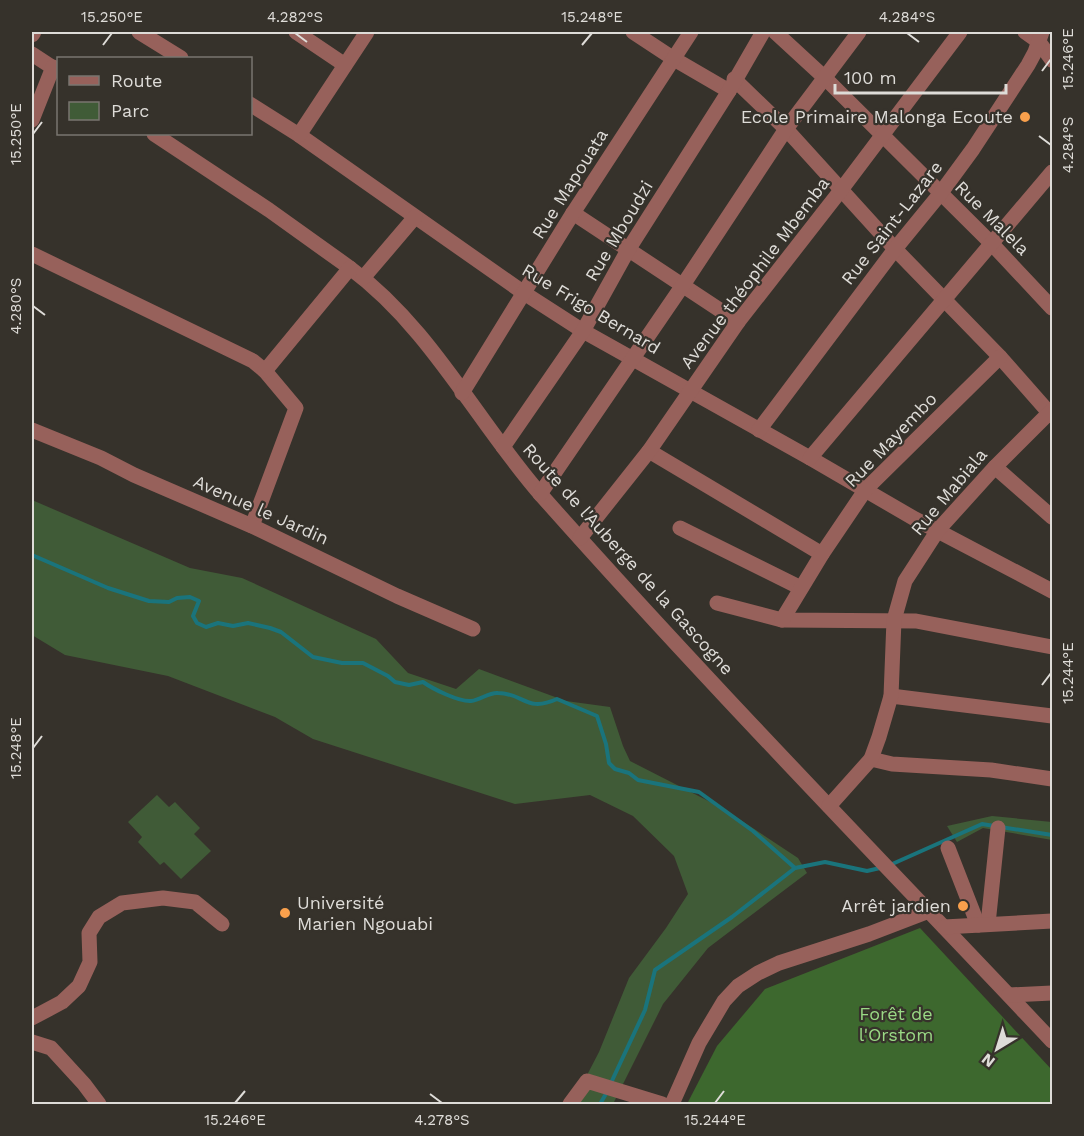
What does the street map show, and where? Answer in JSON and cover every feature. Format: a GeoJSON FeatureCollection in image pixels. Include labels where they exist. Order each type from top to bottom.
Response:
{"type":"FeatureCollection","features":[{"type":"Feature","properties":{"kind":"street"},"geometry":{"type":"LineString","coordinates":[[140,32],[179,57]]}},
{"type":"Feature","properties":{"kind":"street"},"geometry":{"type":"LineString","coordinates":[[296,32],[345,65]]}},
{"type":"Feature","properties":{"kind":"street"},"geometry":{"type":"LineString","coordinates":[[299,135],[367,32]]}},
{"type":"Feature","properties":{"kind":"street","name":"Rue Mabiala"},"geometry":{"type":"LineString","coordinates":[[633,32],[651,37],[674,59],[731,85],[786,129],[895,249],[1052,413],[995,467],[938,530],[905,581],[894,620],[891,696],[879,737],[871,759],[829,806]]}},
{"type":"Feature","properties":{"kind":"street","name":"Rue Mapouata"},"geometry":{"type":"LineString","coordinates":[[462,393],[573,213],[691,32]]}},
{"type":"Feature","properties":{"kind":"street","name":"Rue Mboudzi"},"geometry":{"type":"LineString","coordinates":[[503,447],[583,331],[628,250],[763,32]]}},
{"type":"Feature","properties":{"kind":"street","name":"Rue Malela"},"geometry":{"type":"LineString","coordinates":[[775,32],[825,78],[1053,308]]}},
{"type":"Feature","properties":{"kind":"street"},"geometry":{"type":"LineString","coordinates":[[540,494],[786,129],[859,32]]}},
{"type":"Feature","properties":{"kind":"street","name":"Avenue théophile Mbemba"},"geometry":{"type":"LineString","coordinates":[[580,538],[649,451],[738,322],[960,32]]}},
{"type":"Feature","properties":{"kind":"street"},"geometry":{"type":"LineString","coordinates":[[1025,32],[1040,37],[1053,60]]}},
{"type":"Feature","properties":{"kind":"street","name":"Rue Saint-Lazare"},"geometry":{"type":"LineString","coordinates":[[759,430],[973,149],[1028,65],[1040,37]]}},
{"type":"Feature","properties":{"kind":"street"},"geometry":{"type":"LineString","coordinates":[[32,54],[56,69],[32,120]]}},
{"type":"Feature","properties":{"kind":"street","name":"Rue Frigo Bernard"},"geometry":{"type":"LineString","coordinates":[[252,105],[299,135],[524,293],[583,331],[938,530],[1053,591]]}},
{"type":"Feature","properties":{"kind":"street","name":"Route de l'Auberge de la Gascogne"},"geometry":{"type":"LineString","coordinates":[[156,135],[269,210],[350,268],[410,322],[540,494],[678,646],[1053,1041]]}},
{"type":"Feature","properties":{"kind":"street"},"geometry":{"type":"LineString","coordinates":[[810,458],[992,244],[1051,179]]}},
{"type":"Feature","properties":{"kind":"street"},"geometry":{"type":"LineString","coordinates":[[573,213],[738,322]]}},
{"type":"Feature","properties":{"kind":"street"},"geometry":{"type":"LineString","coordinates":[[363,278],[415,217]]}},
{"type":"Feature","properties":{"kind":"street"},"geometry":{"type":"LineString","coordinates":[[32,254],[253,361],[265,370],[296,408],[252,526]]}},
{"type":"Feature","properties":{"kind":"street"},"geometry":{"type":"LineString","coordinates":[[265,370],[350,268]]}},
{"type":"Feature","properties":{"kind":"street","name":"Rue Mayembo"},"geometry":{"type":"LineString","coordinates":[[782,620],[822,554],[866,489],[1000,357]]}},
{"type":"Feature","properties":{"kind":"street","name":"Avenue le Jardin"},"geometry":{"type":"LineString","coordinates":[[32,430],[252,526],[397,596],[473,629]]}},
{"type":"Feature","properties":{"kind":"street"},"geometry":{"type":"LineString","coordinates":[[649,451],[822,554]]}},
{"type":"Feature","properties":{"kind":"street"},"geometry":{"type":"LineString","coordinates":[[995,467],[1053,517]]}},
{"type":"Feature","properties":{"kind":"street"},"geometry":{"type":"LineString","coordinates":[[681,528],[801,588]]}},
{"type":"Feature","properties":{"kind":"street"},"geometry":{"type":"LineString","coordinates":[[717,603],[782,620],[916,621],[1053,647]]}},
{"type":"Feature","properties":{"kind":"street"},"geometry":{"type":"LineString","coordinates":[[891,696],[1053,716]]}},
{"type":"Feature","properties":{"kind":"street"},"geometry":{"type":"LineString","coordinates":[[871,759],[892,764],[991,770],[1053,779]]}},
{"type":"Feature","properties":{"kind":"street"},"geometry":{"type":"LineString","coordinates":[[983,925],[998,828]]}},
{"type":"Feature","properties":{"kind":"street"},"geometry":{"type":"LineString","coordinates":[[948,848],[983,925]]}},
{"type":"Feature","properties":{"kind":"street"},"geometry":{"type":"LineString","coordinates":[[32,1018],[62,1002],[79,986],[90,962],[89,933],[99,917],[122,903],[163,898],[195,902],[222,924]]}},
{"type":"Feature","properties":{"kind":"street"},"geometry":{"type":"LineString","coordinates":[[672,1104],[699,1043],[724,1001],[738,986],[778,963],[869,934],[928,911]]}},
{"type":"Feature","properties":{"kind":"street"},"geometry":{"type":"LineString","coordinates":[[944,927],[1053,921]]}},
{"type":"Feature","properties":{"kind":"street"},"geometry":{"type":"LineString","coordinates":[[1009,995],[1053,993]]}},
{"type":"Feature","properties":{"kind":"street"},"geometry":{"type":"LineString","coordinates":[[32,1042],[51,1048],[99,1104]]}},
{"type":"Feature","properties":{"kind":"street"},"geometry":{"type":"LineString","coordinates":[[570,1104],[587,1081],[662,1104]]}},
{"type":"Feature","properties":{"kind":"green space"},"geometry":{"type":"Polygon","coordinates":[[[32,500],[190,568],[242,578],[376,639],[408,673],[456,689],[479,669],[566,701],[610,707],[630,761],[724,809],[798,858],[807,873],[708,948],[663,1004],[613,1104],[572,1104],[599,1052],[629,978],[688,894],[674,856],[633,816],[590,795],[515,804],[313,739],[275,717],[168,676],[65,655],[32,635],[32,500]]]}},
{"type":"Feature","properties":{"kind":"green space"},"geometry":{"type":"Polygon","coordinates":[[[157,795],[169,807],[175,802],[200,828],[194,834],[211,851],[181,879],[164,862],[160,865],[138,842],[142,837],[128,822],[157,795]]]}},
{"type":"Feature","properties":{"kind":"green space"},"geometry":{"type":"Polygon","coordinates":[[[992,816],[1052,822],[1052,840],[983,828],[957,842],[947,826],[992,816]]]}},
{"type":"Feature","properties":{"kind":"green space","name":"Forêt de l'Orstom"},"geometry":{"type":"Polygon","coordinates":[[[920,928],[1052,1070],[1052,1104],[687,1104],[717,1046],[765,989],[920,928]]]}},
{"type":"Feature","properties":{"kind":"waterway"},"geometry":{"type":"LineString","coordinates":[[32,555],[108,588],[149,601],[169,602],[177,598],[190,597],[199,601],[193,616],[197,623],[206,627],[218,623],[233,626],[248,623],[270,628],[281,632],[313,657],[342,663],[363,663],[395,682],[409,685],[423,682],[446,695],[466,701],[495,693],[507,694],[538,704],[557,699],[597,716],[609,763],[615,769],[629,773],[638,780],[699,792],[753,831],[795,868],[825,862],[867,871],[880,868]]}},
{"type":"Feature","properties":{"kind":"waterway"},"geometry":{"type":"LineString","coordinates":[[890,865],[982,824],[1052,835]]}},
{"type":"Feature","properties":{"kind":"waterway"},"geometry":{"type":"LineString","coordinates":[[610,1085],[645,1010],[655,970],[732,917],[795,868]]}},
{"type":"Feature","properties":{"kind":"waterway"},"geometry":{"type":"LineString","coordinates":[[600,1104],[607,1092]]}},
{"type":"Feature","properties":{"kind":"place","name":"Ecole Primaire Malonga Ecoute"},"geometry":{"type":"Point","coordinates":[1025,117]}},
{"type":"Feature","properties":{"kind":"place","name":"Arrêt jardien"},"geometry":{"type":"Point","coordinates":[963,906]}},
{"type":"Feature","properties":{"kind":"place","name":"Université Marien Ngouabi"},"geometry":{"type":"Point","coordinates":[285,913]}}]}
